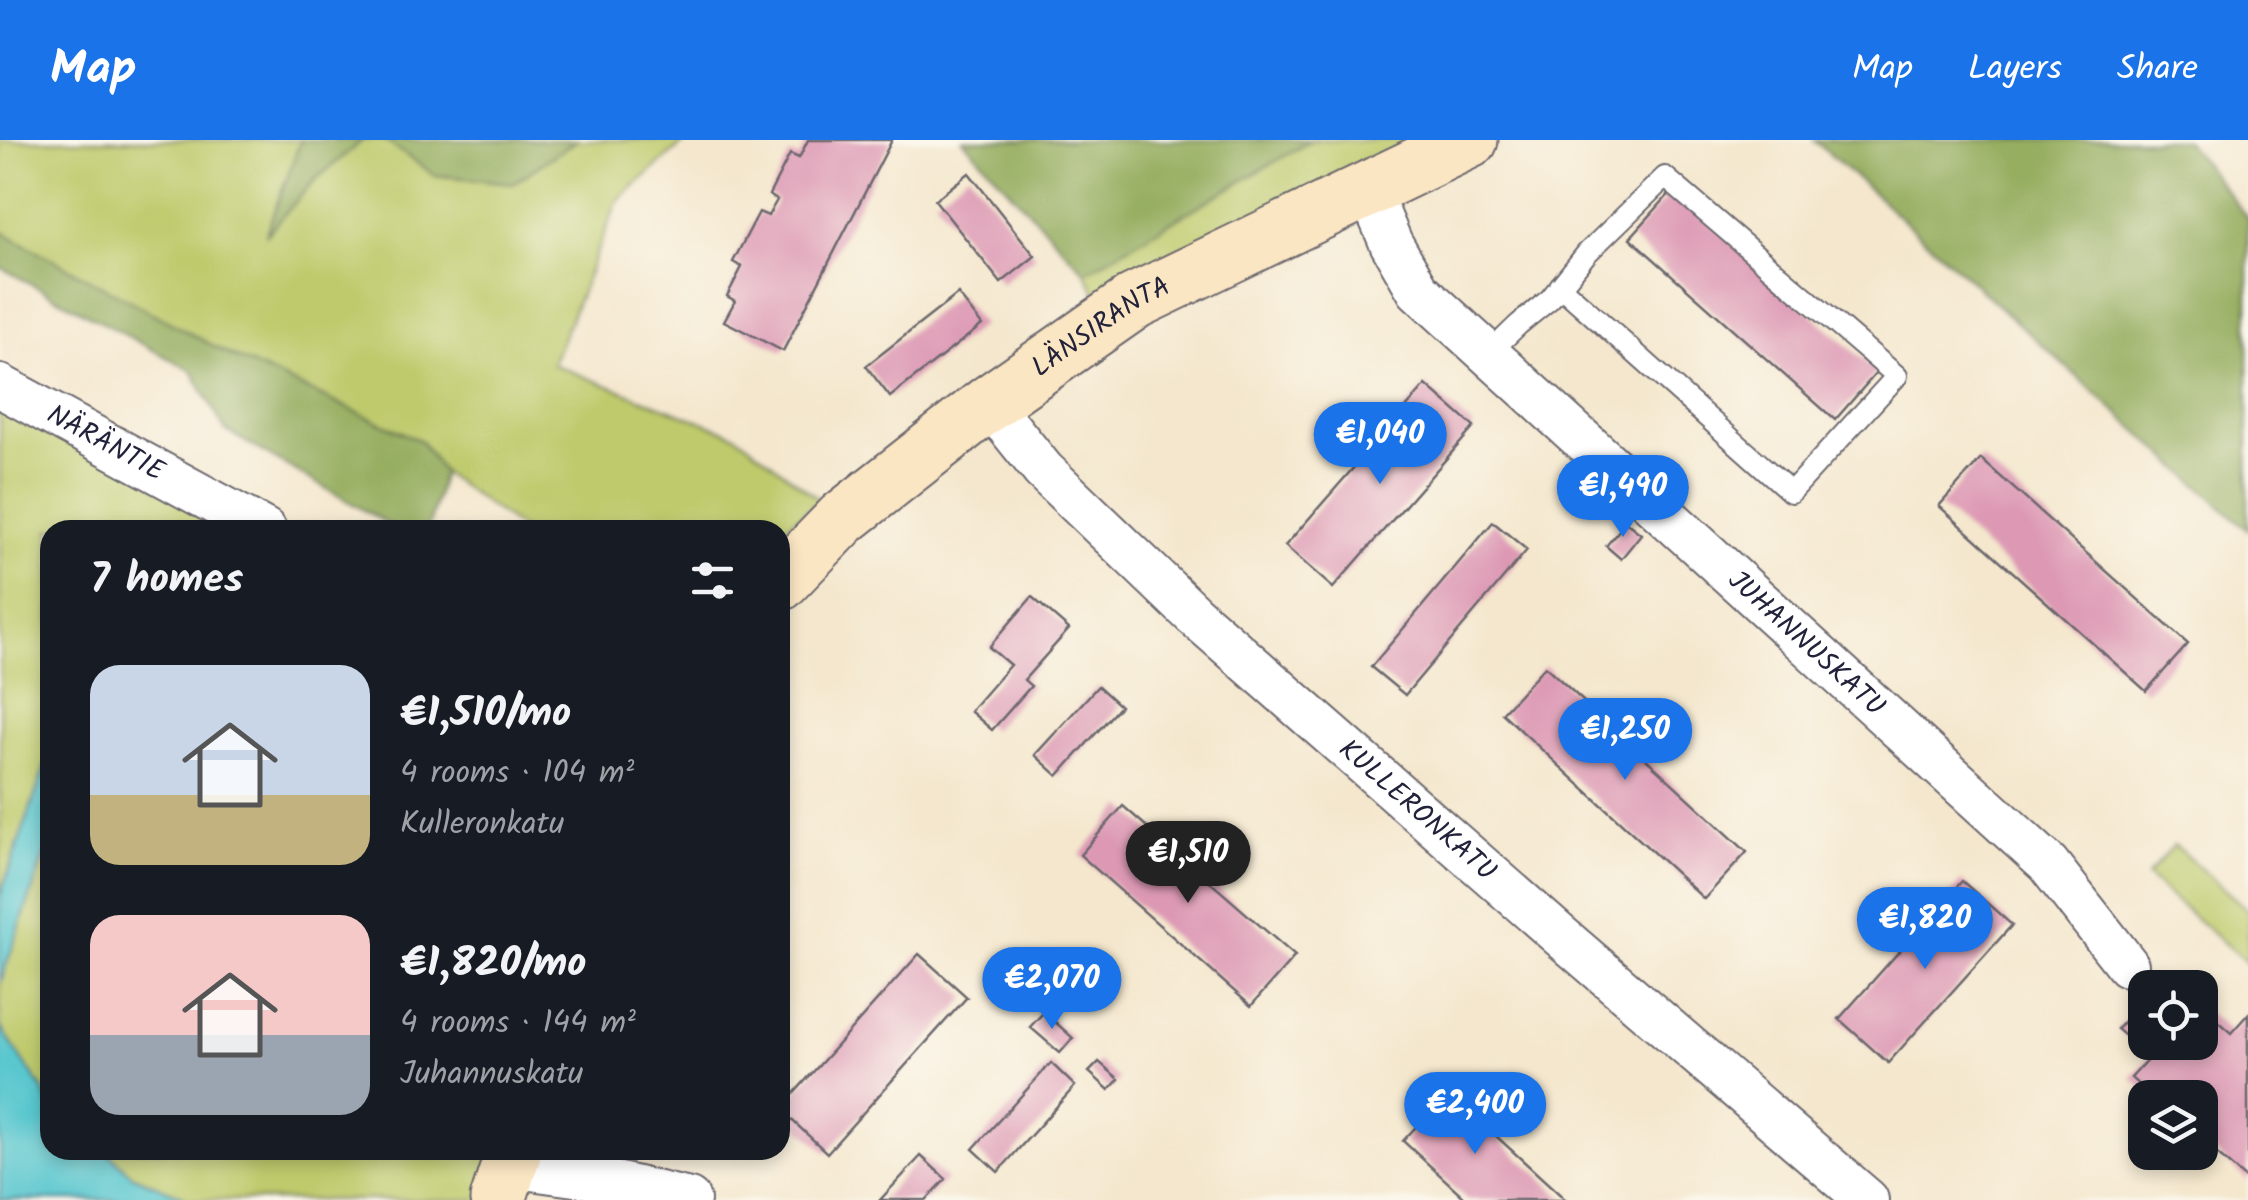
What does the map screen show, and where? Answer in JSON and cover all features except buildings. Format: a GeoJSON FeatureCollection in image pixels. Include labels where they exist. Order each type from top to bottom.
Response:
{"type":"FeatureCollection","features":[{"type":"Feature","properties":{"kind":"street","name":"LÄNSIRANTA"},"geometry":{"type":"LineString","coordinates":[[790,573],[843,518],[988,404],[1135,301],[1470,140]]}},
{"type":"Feature","properties":{"kind":"street","name":"JUHANNUSKATU"},"geometry":{"type":"LineString","coordinates":[[1368,189],[1391,243],[1418,290],[2048,864],[2127,966]]}},
{"type":"Feature","properties":{"kind":"street","name":"NÄRÄNTIE"},"geometry":{"type":"LineString","coordinates":[[0,386],[248,520]]}},
{"type":"Feature","properties":{"kind":"street","name":"KULLERONKATU"},"geometry":{"type":"LineString","coordinates":[[988,404],[1043,470],[1193,614],[1867,1200]]}},
{"type":"Feature","properties":{"kind":"street"},"geometry":{"type":"LineString","coordinates":[[507,1172],[589,1177],[688,1200]]}},
{"type":"Feature","properties":{"kind":"lane"},"geometry":{"type":"LineString","coordinates":[[1487,355],[1550,300],[1560,286],[1588,253],[1665,177],[1897,376],[1792,492],[1560,286]]}},
{"type":"Feature","properties":{"kind":"green space"},"geometry":{"type":"Polygon","coordinates":[[[0,140],[301,140],[267,233],[315,180],[363,140],[384,140],[435,175],[513,183],[577,140],[687,140],[618,200],[552,364],[736,435],[820,500],[790,523],[790,520],[509,520],[443,473],[421,441],[230,355],[0,231],[0,140]]]}},
{"type":"Feature","properties":{"kind":"green space"},"geometry":{"type":"Polygon","coordinates":[[[301,140],[363,140],[315,180],[265,236],[301,140]]]}},
{"type":"Feature","properties":{"kind":"green space"},"geometry":{"type":"Polygon","coordinates":[[[384,140],[577,140],[513,183],[435,175],[384,140]]]}},
{"type":"Feature","properties":{"kind":"green space"},"geometry":{"type":"Polygon","coordinates":[[[963,140],[1312,140],[1085,272],[963,140]]]}},
{"type":"Feature","properties":{"kind":"green space"},"geometry":{"type":"Polygon","coordinates":[[[1312,140],[1423,140],[1100,301],[1085,272],[1312,140]]]}},
{"type":"Feature","properties":{"kind":"green space"},"geometry":{"type":"Polygon","coordinates":[[[1814,140],[2185,140],[2248,219],[2248,530],[1814,140]]]}},
{"type":"Feature","properties":{"kind":"green space"},"geometry":{"type":"Polygon","coordinates":[[[0,231],[230,355],[421,441],[443,473],[431,520],[381,520],[225,430],[192,371],[0,267],[0,231]]]}},
{"type":"Feature","properties":{"kind":"green space"},"geometry":{"type":"Polygon","coordinates":[[[0,388],[228,520],[40,520],[40,782],[0,896],[0,388]]]}},
{"type":"Feature","properties":{"kind":"green space"},"geometry":{"type":"Polygon","coordinates":[[[2174,845],[2248,910],[2248,964],[2147,876],[2174,845]]]}},
{"type":"Feature","properties":{"kind":"green space"},"geometry":{"type":"Polygon","coordinates":[[[40,869],[40,1086],[0,1027],[0,983],[40,869]]]}},
{"type":"Feature","properties":{"kind":"green space"},"geometry":{"type":"Polygon","coordinates":[[[116,1160],[498,1160],[485,1200],[183,1200],[182,1196],[133,1176],[116,1160]]]}},
{"type":"Feature","properties":{"kind":"water"},"geometry":{"type":"Polygon","coordinates":[[[40,782],[40,869],[0,983],[0,896],[40,782]]]}},
{"type":"Feature","properties":{"kind":"water"},"geometry":{"type":"Polygon","coordinates":[[[0,1027],[40,1086],[40,1160],[116,1160],[133,1176],[182,1196],[183,1200],[0,1200],[0,1027]]]}}]}
